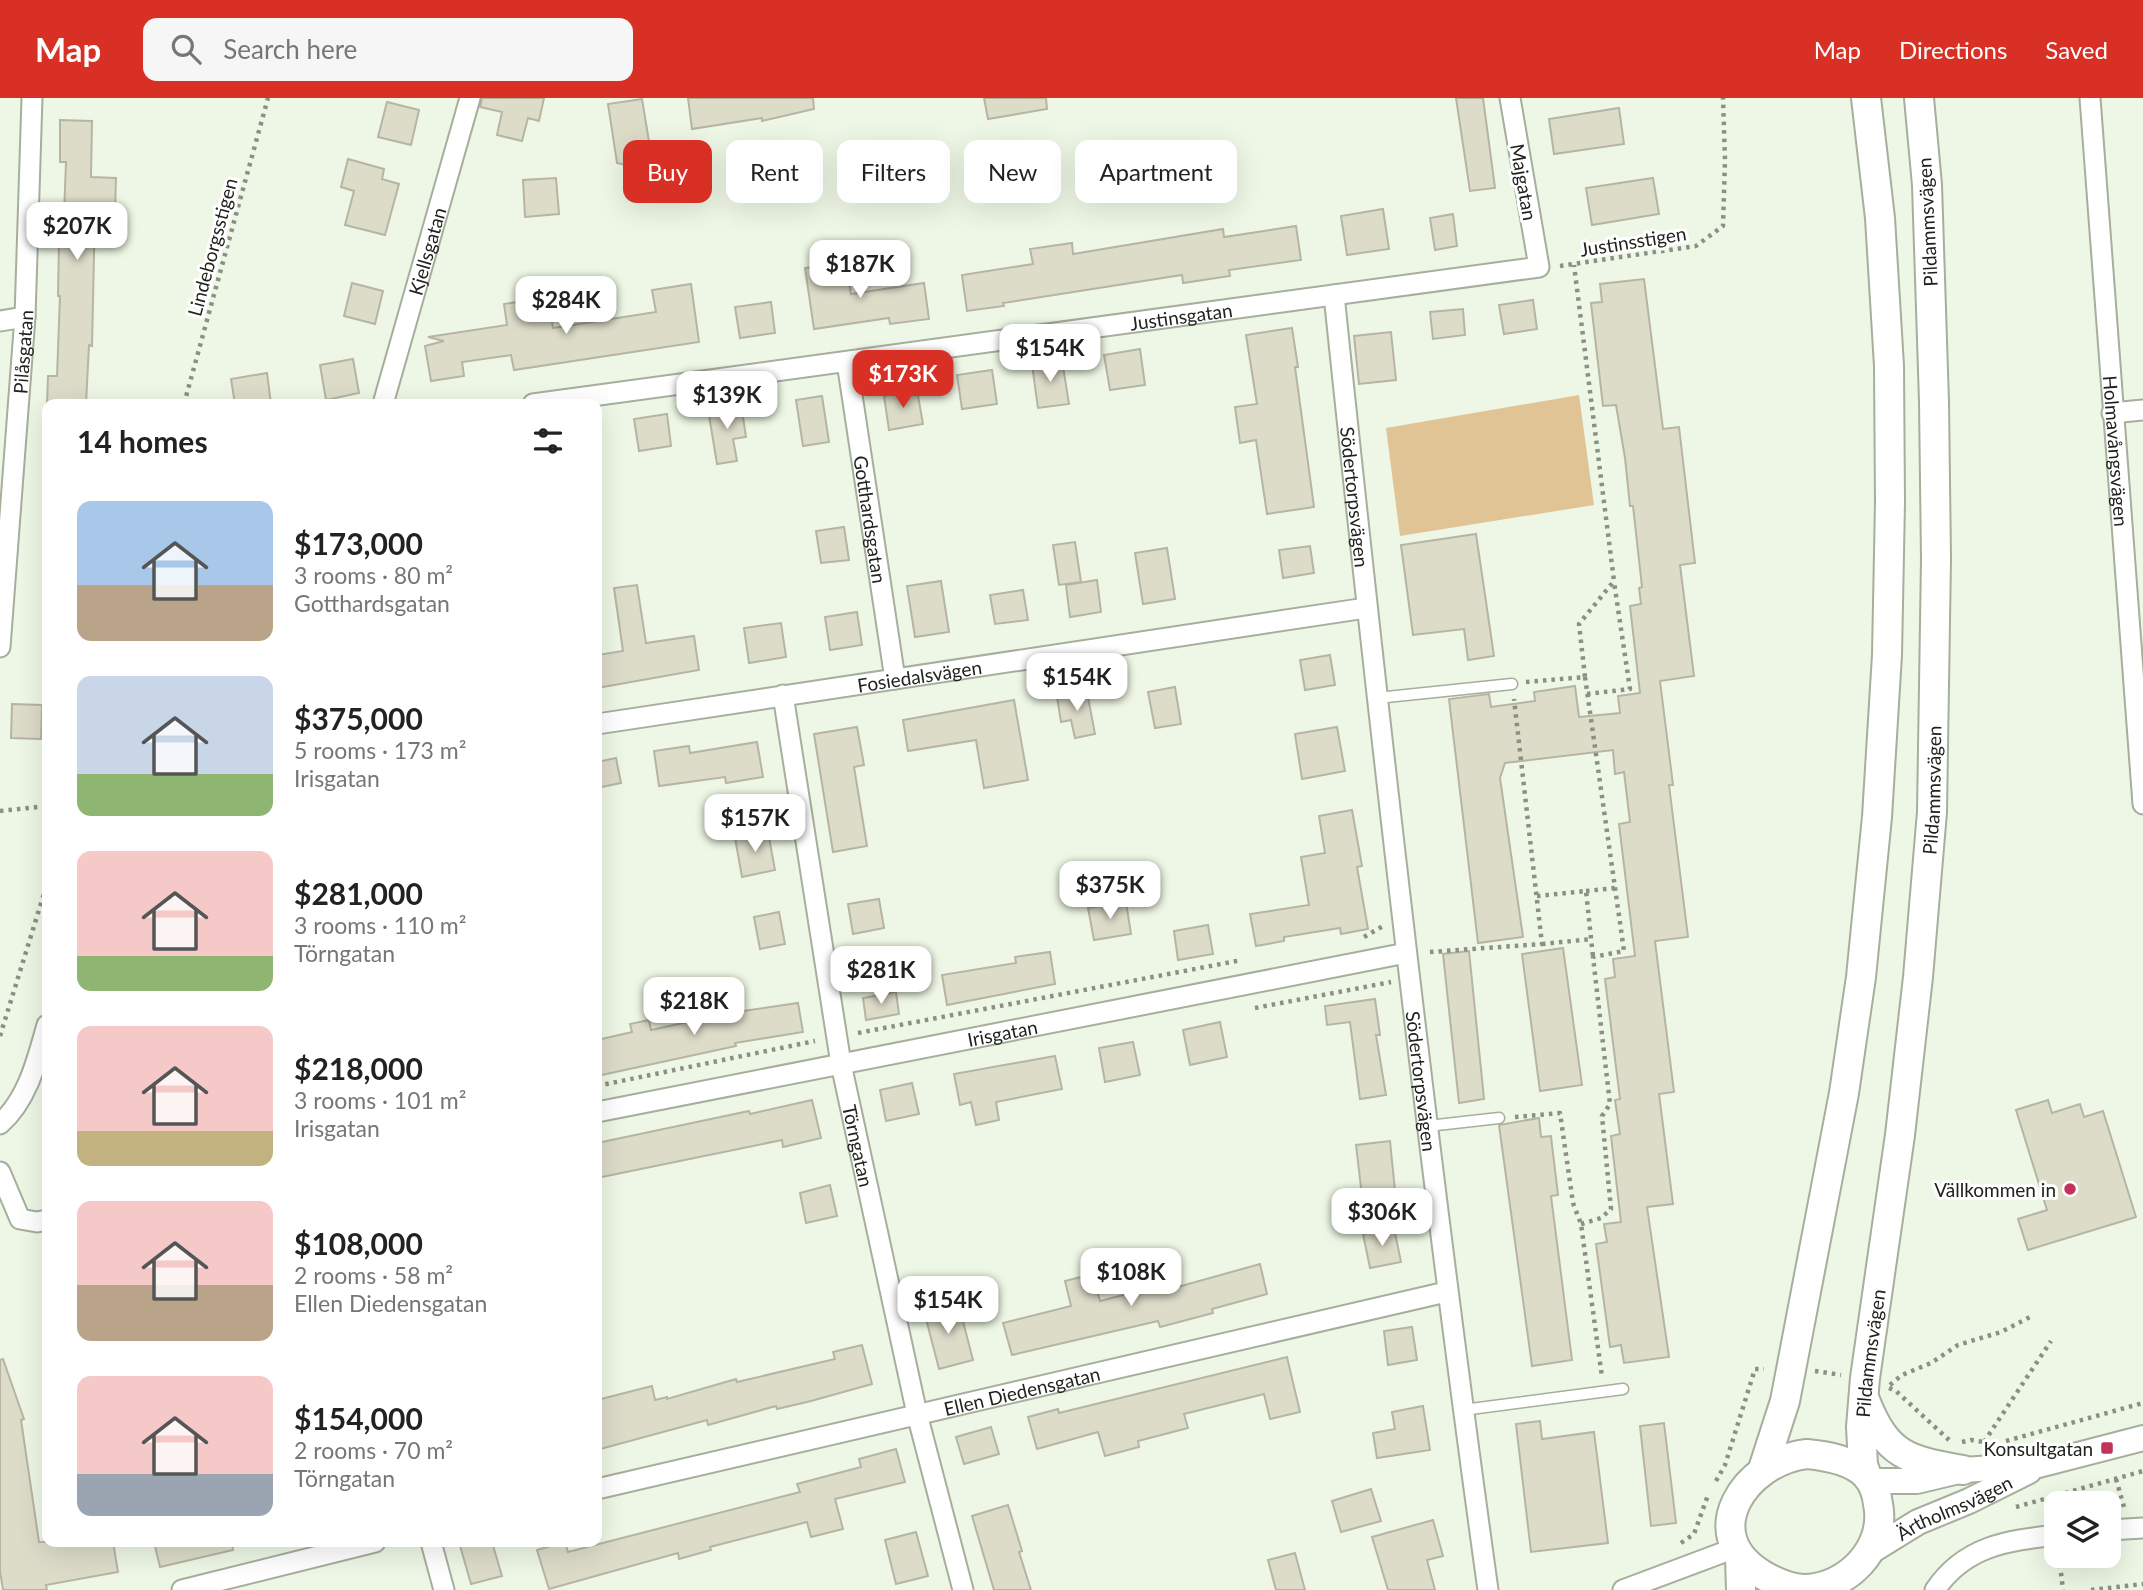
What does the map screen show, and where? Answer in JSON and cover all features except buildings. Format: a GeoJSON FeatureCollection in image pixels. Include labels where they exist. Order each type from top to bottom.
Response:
{"type":"FeatureCollection","features":[{"type":"Feature","properties":{"kind":"main road"},"geometry":{"type":"LineString","coordinates":[[1763,1469],[1785,1401],[1844,1093],[1861,977],[1877,817],[1887,641],[1889,366],[1880,218],[1866,98]]}},
{"type":"Feature","properties":{"kind":"main road","name":"Pildammsvägen"},"geometry":{"type":"LineString","coordinates":[[1869,1479],[1863,1465],[1861,1427],[1875,1392],[1918,978],[1932,812],[1936,559],[1934,402],[1927,185],[1919,98]]}},
{"type":"Feature","properties":{"kind":"main road"},"geometry":{"type":"LineString","coordinates":[[1875,1392],[1878,1429],[1895,1450],[1921,1462],[1959,1457]]}},
{"type":"Feature","properties":{"kind":"main road","name":"Ärtholmsvägen"},"geometry":{"type":"LineString","coordinates":[[1807,1454],[1843,1462],[1859,1469],[1869,1479],[1877,1495],[1880,1527],[1867,1556],[1837,1580],[1820,1587],[1793,1588],[1766,1576],[1737,1553],[1730,1537],[1733,1512],[1745,1487],[1763,1469],[1778,1460],[1807,1454]]}},
{"type":"Feature","properties":{"kind":"main road"},"geometry":{"type":"LineString","coordinates":[[1737,1553],[1741,1590]]}},
{"type":"Feature","properties":{"kind":"main road"},"geometry":{"type":"LineString","coordinates":[[1852,1590],[1867,1556]]}},
{"type":"Feature","properties":{"kind":"street","name":"Pilåsgatan"},"geometry":{"type":"LineString","coordinates":[[0,647],[26,317],[32,98]]}},
{"type":"Feature","properties":{"kind":"street","name":"Kjellsgatan"},"geometry":{"type":"LineString","coordinates":[[384,399],[470,98]]}},
{"type":"Feature","properties":{"kind":"street","name":"Majgatan"},"geometry":{"type":"LineString","coordinates":[[1510,98],[1539,267]]}},
{"type":"Feature","properties":{"kind":"street","name":"Holmavångsvägen"},"geometry":{"type":"LineString","coordinates":[[2090,98],[2143,804]]}},
{"type":"Feature","properties":{"kind":"street","name":"Justinsgatan"},"geometry":{"type":"LineString","coordinates":[[570,399],[1539,267]]}},
{"type":"Feature","properties":{"kind":"street","name":"Södertorpsvägen"},"geometry":{"type":"LineString","coordinates":[[1334,295],[1366,608],[1446,1292],[1488,1590]]}},
{"type":"Feature","properties":{"kind":"street"},"geometry":{"type":"LineString","coordinates":[[0,320],[26,317]]}},
{"type":"Feature","properties":{"kind":"street","name":"Gotthardsgatan"},"geometry":{"type":"LineString","coordinates":[[847,362],[895,679]]}},
{"type":"Feature","properties":{"kind":"street"},"geometry":{"type":"LineString","coordinates":[[2112,413],[2143,410]]}},
{"type":"Feature","properties":{"kind":"street","name":"Fosiedalsvägen"},"geometry":{"type":"LineString","coordinates":[[602,722],[1366,608]]}},
{"type":"Feature","properties":{"kind":"street","name":"Törngatan"},"geometry":{"type":"LineString","coordinates":[[783,695],[841,1064],[917,1415],[963,1590]]}},
{"type":"Feature","properties":{"kind":"street","name":"Irisgatan"},"geometry":{"type":"LineString","coordinates":[[602,1111],[1406,953]]}},
{"type":"Feature","properties":{"kind":"street"},"geometry":{"type":"LineString","coordinates":[[0,1124],[12,1114],[31,1079],[42,1042]]}},
{"type":"Feature","properties":{"kind":"street"},"geometry":{"type":"LineString","coordinates":[[0,1172],[20,1219],[42,1221]]}},
{"type":"Feature","properties":{"kind":"street","name":"Ellen Diedensgatan"},"geometry":{"type":"LineString","coordinates":[[602,1488],[1446,1292]]}},
{"type":"Feature","properties":{"kind":"street","name":"Ärtholmsvägen"},"geometry":{"type":"LineString","coordinates":[[1867,1556],[1918,1522],[1969,1501],[2039,1465],[2143,1438]]}},
{"type":"Feature","properties":{"kind":"street","name":"Ärtholmsvägen"},"geometry":{"type":"LineString","coordinates":[[1869,1479],[1917,1481],[1959,1457],[2039,1465]]}},
{"type":"Feature","properties":{"kind":"street"},"geometry":{"type":"LineString","coordinates":[[2121,1529],[2143,1528]]}},
{"type":"Feature","properties":{"kind":"street"},"geometry":{"type":"LineString","coordinates":[[1935,1590],[1946,1574],[1962,1559],[1982,1549],[2044,1537]]}},
{"type":"Feature","properties":{"kind":"street"},"geometry":{"type":"LineString","coordinates":[[183,1590],[355,1547]]}},
{"type":"Feature","properties":{"kind":"street"},"geometry":{"type":"LineString","coordinates":[[432,1547],[443,1590]]}},
{"type":"Feature","properties":{"kind":"street"},"geometry":{"type":"LineString","coordinates":[[1623,1590],[1737,1553]]}},
{"type":"Feature","properties":{"kind":"lane"},"geometry":{"type":"LineString","coordinates":[[1377,698],[1512,684]]}},
{"type":"Feature","properties":{"kind":"lane"},"geometry":{"type":"LineString","coordinates":[[1428,1125],[1499,1118]]}},
{"type":"Feature","properties":{"kind":"lane"},"geometry":{"type":"LineString","coordinates":[[1463,1410],[1623,1389]]}},
{"type":"Feature","properties":{"kind":"path","name":"Lindeborgsstigen"},"geometry":{"type":"LineString","coordinates":[[185,399],[268,98]]}},
{"type":"Feature","properties":{"kind":"path","name":"Justinsstigen"},"geometry":{"type":"LineString","coordinates":[[1539,267],[1574,265],[1696,246],[1723,226],[1723,98]]}},
{"type":"Feature","properties":{"kind":"path"},"geometry":{"type":"LineString","coordinates":[[1574,265],[1630,689],[1587,694]]}},
{"type":"Feature","properties":{"kind":"path"},"geometry":{"type":"LineString","coordinates":[[1593,957],[1624,951],[1584,677],[1579,624],[1614,581]]}},
{"type":"Feature","properties":{"kind":"path"},"geometry":{"type":"LineString","coordinates":[[1542,944],[1512,684],[1584,677]]}},
{"type":"Feature","properties":{"kind":"path"},"geometry":{"type":"LineString","coordinates":[[0,811],[42,807]]}},
{"type":"Feature","properties":{"kind":"path"},"geometry":{"type":"LineString","coordinates":[[1537,896],[1615,888]]}},
{"type":"Feature","properties":{"kind":"path"},"geometry":{"type":"LineString","coordinates":[[1581,1224],[1601,1218],[1611,1209],[1602,1116],[1610,1104],[1586,891]]}},
{"type":"Feature","properties":{"kind":"path"},"geometry":{"type":"LineString","coordinates":[[0,1036],[42,900]]}},
{"type":"Feature","properties":{"kind":"path"},"geometry":{"type":"LineString","coordinates":[[1353,939],[1366,937],[1402,915]]}},
{"type":"Feature","properties":{"kind":"path"},"geometry":{"type":"LineString","coordinates":[[1430,952],[1592,939]]}},
{"type":"Feature","properties":{"kind":"path"},"geometry":{"type":"LineString","coordinates":[[602,1085],[836,1037],[1244,960]]}},
{"type":"Feature","properties":{"kind":"path"},"geometry":{"type":"LineString","coordinates":[[1499,1118],[1560,1113],[1573,1203],[1581,1224],[1604,1392]]}},
{"type":"Feature","properties":{"kind":"path"},"geometry":{"type":"LineString","coordinates":[[1875,1392],[1902,1375],[1931,1363],[1958,1345],[2001,1332],[2030,1317]]}},
{"type":"Feature","properties":{"kind":"path"},"geometry":{"type":"LineString","coordinates":[[1984,1442],[2050,1341]]}},
{"type":"Feature","properties":{"kind":"path"},"geometry":{"type":"LineString","coordinates":[[1959,1457],[1971,1440],[1996,1444],[2143,1404]]}},
{"type":"Feature","properties":{"kind":"path"},"geometry":{"type":"LineString","coordinates":[[2011,1508],[2143,1471]]}},
{"type":"Feature","properties":{"kind":"path"},"geometry":{"type":"LineString","coordinates":[[2060,1568],[2063,1590]]}},
{"type":"Feature","properties":{"kind":"path"},"geometry":{"type":"LineString","coordinates":[[2091,1590],[2143,1584]]}},
{"type":"Feature","properties":{"kind":"shaded area"},"geometry":{"type":"Polygon","coordinates":[[[1579,395],[1594,505],[1400,536],[1386,428],[1579,395]]]}},
{"type":"Feature","properties":{"kind":"place","name":"Vällkommen in"},"geometry":{"type":"Point","coordinates":[2070,1189]}},
{"type":"Feature","properties":{"kind":"place","name":"Konsultgatan"},"geometry":{"type":"Point","coordinates":[2107,1448]}}]}
